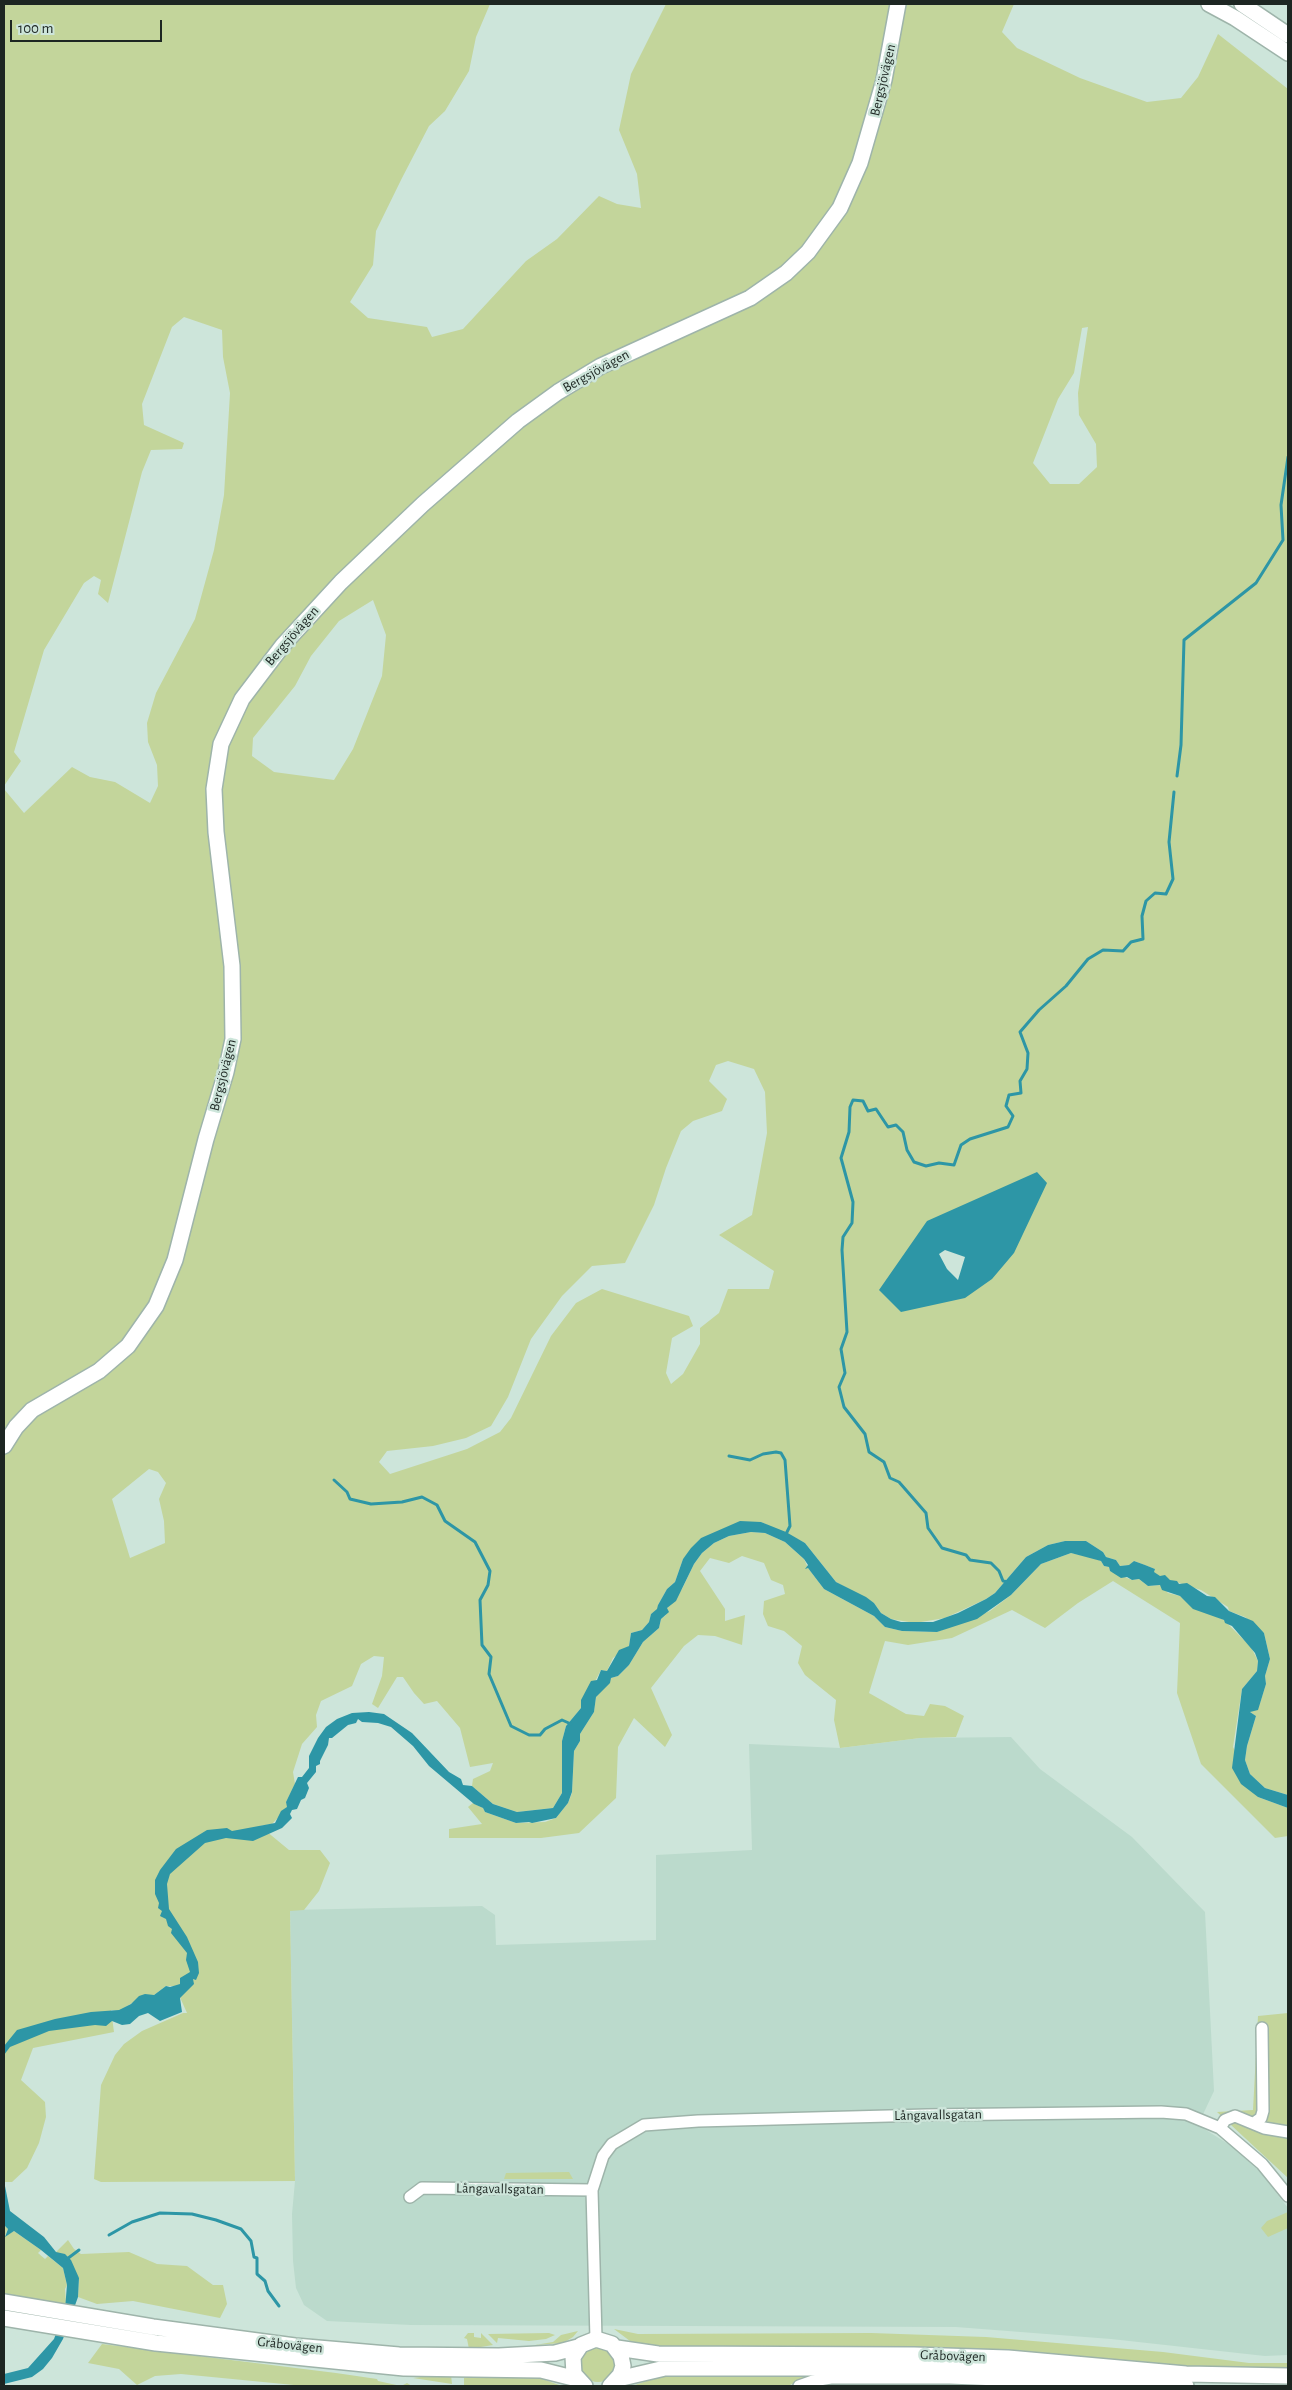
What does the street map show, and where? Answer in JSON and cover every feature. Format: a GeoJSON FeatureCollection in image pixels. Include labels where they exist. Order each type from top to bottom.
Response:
{"type":"FeatureCollection","features":[{"type":"Feature","properties":{"kind":"main road","name":"Bergsjövägen"},"geometry":{"type":"LineString","coordinates":[[4,1446],[16,1427],[32,1410],[99,1371],[128,1346],[156,1306],[175,1260],[206,1139],[226,1072],[233,1039],[232,966],[216,832],[214,789],[221,744],[242,699],[283,645],[340,582],[474,457],[523,418],[558,392],[601,366],[750,298],[786,273],[808,252],[832,220],[857,172],[884,80],[898,4]]}},
{"type":"Feature","properties":{"kind":"main road"},"geometry":{"type":"LineString","coordinates":[[1209,4],[1235,18],[1288,53]]}},
{"type":"Feature","properties":{"kind":"main road"},"geometry":{"type":"LineString","coordinates":[[1242,4],[1288,35]]}},
{"type":"Feature","properties":{"kind":"main road","name":"Gråbovägen"},"geometry":{"type":"LineString","coordinates":[[4,2302],[153,2327],[295,2346],[409,2355],[473,2356],[555,2353],[578,2347],[586,2341],[596,2339],[607,2341],[617,2348],[658,2354],[904,2355],[1008,2358],[1186,2374],[1288,2376]]}},
{"type":"Feature","properties":{"kind":"main road","name":"Gråbovägen"},"geometry":{"type":"LineString","coordinates":[[4,2318],[156,2343],[404,2368],[541,2370],[581,2384]]}},
{"type":"Feature","properties":{"kind":"main road","name":"Gråbovägen"},"geometry":{"type":"LineString","coordinates":[[578,2347],[572,2363],[581,2384]]}},
{"type":"Feature","properties":{"kind":"main road","name":"Gråbovägen"},"geometry":{"type":"LineString","coordinates":[[613,2384],[622,2371],[622,2361],[617,2348]]}},
{"type":"Feature","properties":{"kind":"main road","name":"Gråbovägen"},"geometry":{"type":"LineString","coordinates":[[613,2384],[665,2368],[902,2368],[1026,2372],[1099,2381],[1186,2386]]}},
{"type":"Feature","properties":{"kind":"street"},"geometry":{"type":"LineString","coordinates":[[1254,2123],[1261,2118],[1263,2111],[1262,2028]]}},
{"type":"Feature","properties":{"kind":"street","name":"Långavallsgatan"},"geometry":{"type":"LineString","coordinates":[[596,2339],[592,2190],[603,2156],[612,2144],[644,2125],[698,2121],[927,2115],[1161,2112],[1186,2114],[1220,2128],[1262,2164],[1288,2196]]}},
{"type":"Feature","properties":{"kind":"street"},"geometry":{"type":"LineString","coordinates":[[1220,2128],[1225,2120],[1235,2116],[1264,2128],[1288,2132]]}},
{"type":"Feature","properties":{"kind":"street","name":"Långavallsgatan"},"geometry":{"type":"LineString","coordinates":[[410,2197],[422,2188],[592,2190]]}},
{"type":"Feature","properties":{"kind":"street"},"geometry":{"type":"LineString","coordinates":[[799,2386],[813,2381],[832,2378],[959,2378],[1022,2381],[1064,2386]]}},
{"type":"Feature","properties":{"kind":"shaded area"},"geometry":{"type":"Polygon","coordinates":[[[1011,1737],[1040,1769],[1132,1837],[1205,1912],[1214,2091],[1198,2125],[1233,2147],[1260,2172],[1288,2208],[1288,2355],[1265,2356],[1111,2339],[956,2327],[411,2325],[327,2321],[304,2305],[296,2288],[293,2261],[292,2214],[295,2181],[290,1910],[482,1906],[495,1915],[496,1945],[656,1940],[656,1855],[752,1850],[749,1744],[840,1748],[920,1738],[1011,1737]]]}},
{"type":"Feature","properties":{"kind":"green space"},"geometry":{"type":"Polygon","coordinates":[[[4,4],[490,4],[476,37],[469,71],[445,111],[429,126],[402,178],[376,231],[373,265],[350,302],[368,318],[427,327],[432,337],[463,329],[526,261],[557,239],[599,196],[617,204],[641,208],[637,174],[619,130],[631,74],[666,4],[1014,4],[1002,32],[1017,48],[1080,78],[1147,102],[1181,98],[1198,77],[1218,34],[1288,89],[1288,1795],[1265,1788],[1250,1774],[1245,1760],[1256,1716],[1250,1712],[1260,1703],[1266,1684],[1265,1676],[1270,1659],[1264,1633],[1245,1617],[1229,1611],[1228,1607],[1201,1590],[1160,1577],[1153,1572],[1155,1569],[1134,1561],[1130,1565],[1120,1566],[1116,1560],[1106,1557],[1103,1552],[1086,1541],[1065,1541],[1048,1545],[1026,1557],[995,1593],[986,1599],[945,1618],[915,1623],[891,1619],[881,1613],[874,1603],[836,1582],[805,1543],[761,1522],[701,1538],[683,1559],[675,1582],[667,1589],[658,1605],[658,1609],[651,1614],[649,1622],[642,1630],[631,1633],[629,1646],[613,1658],[607,1671],[601,1670],[581,1708],[566,1726],[562,1741],[562,1793],[553,1808],[517,1812],[493,1804],[472,1786],[473,1779],[490,1771],[493,1763],[470,1767],[460,1728],[437,1701],[424,1704],[403,1677],[397,1677],[378,1708],[372,1704],[382,1676],[384,1657],[374,1656],[361,1664],[352,1686],[321,1701],[316,1715],[317,1727],[302,1744],[293,1772],[295,1784],[286,1802],[288,1807],[272,1824],[260,1826],[289,1850],[320,1850],[330,1863],[319,1891],[304,1910],[290,1911],[295,2181],[101,2182],[94,2179],[101,2085],[115,2055],[124,2044],[142,2031],[187,2013],[175,1986],[166,1986],[154,1995],[137,2000],[119,2011],[111,2010],[114,2032],[33,2048],[21,2080],[45,2102],[46,2117],[39,2143],[27,2168],[12,2182],[4,2182],[4,789],[24,813],[72,767],[90,777],[115,782],[150,803],[158,786],[157,765],[148,742],[147,723],[156,693],[195,619],[214,550],[224,495],[230,393],[223,357],[222,330],[184,317],[172,327],[142,404],[144,425],[184,443],[182,449],[151,450],[142,472],[108,603],[98,594],[101,580],[94,576],[84,583],[44,650],[14,752],[21,761],[4,786],[4,4]],[[1088,327],[1082,328],[1074,373],[1058,399],[1033,463],[1050,484],[1079,484],[1097,467],[1096,444],[1079,415],[1078,393],[1088,327]],[[373,600],[339,621],[311,656],[295,686],[253,738],[252,756],[274,772],[334,780],[353,749],[382,676],[386,635],[373,600]],[[728,1061],[716,1065],[709,1081],[727,1099],[722,1111],[693,1121],[681,1131],[654,1205],[625,1263],[592,1266],[562,1296],[531,1339],[508,1397],[491,1426],[466,1438],[433,1446],[387,1451],[379,1462],[390,1474],[467,1449],[500,1432],[511,1418],[551,1336],[576,1303],[602,1289],[689,1316],[693,1326],[672,1338],[666,1373],[671,1384],[683,1374],[700,1344],[700,1328],[719,1313],[728,1289],[769,1289],[774,1271],[719,1235],[752,1215],[767,1133],[765,1092],[754,1069],[728,1061]],[[927,1221],[901,1312],[1014,1253],[927,1221]],[[149,1469],[112,1499],[130,1558],[165,1543],[164,1521],[159,1499],[166,1483],[158,1472],[149,1469]]]}},
{"type":"Feature","properties":{"kind":"green space"},"geometry":{"type":"Polygon","coordinates":[[[751,1532],[765,1533],[785,1542],[804,1559],[808,1568],[824,1589],[874,1616],[885,1627],[902,1631],[937,1632],[990,1611],[1011,1595],[1041,1564],[1071,1553],[1101,1561],[1104,1566],[1109,1567],[1110,1571],[1132,1580],[1139,1579],[1148,1586],[1161,1585],[1168,1593],[1180,1596],[1190,1605],[1224,1620],[1251,1647],[1258,1661],[1257,1671],[1242,1689],[1233,1747],[1258,1797],[1288,1808],[1288,1836],[1275,1838],[1201,1764],[1177,1693],[1180,1623],[1113,1581],[1078,1603],[1045,1628],[1012,1610],[952,1638],[908,1645],[885,1641],[869,1693],[906,1714],[924,1716],[930,1704],[945,1706],[964,1716],[956,1737],[920,1738],[840,1748],[834,1720],[836,1700],[805,1675],[798,1663],[802,1646],[784,1631],[768,1626],[763,1614],[764,1601],[785,1594],[783,1585],[771,1580],[764,1563],[742,1556],[729,1563],[710,1558],[700,1571],[725,1609],[725,1621],[745,1615],[742,1645],[715,1636],[698,1635],[684,1646],[651,1688],[672,1735],[665,1747],[634,1718],[618,1747],[616,1798],[579,1833],[541,1838],[449,1838],[449,1829],[482,1824],[468,1807],[473,1803],[483,1808],[485,1812],[516,1823],[545,1822],[556,1818],[568,1803],[572,1793],[574,1751],[580,1741],[580,1734],[594,1712],[596,1697],[611,1678],[618,1676],[629,1665],[643,1642],[659,1628],[661,1619],[666,1615],[667,1608],[682,1589],[694,1564],[702,1553],[714,1543],[729,1536],[751,1532]]]}},
{"type":"Feature","properties":{"kind":"green space"},"geometry":{"type":"Polygon","coordinates":[[[1288,2013],[1288,2178],[1217,2112],[1253,2110],[1258,2016],[1288,2013]]]}},
{"type":"Feature","properties":{"kind":"green space"},"geometry":{"type":"Polygon","coordinates":[[[569,2172],[573,2179],[504,2179],[506,2173],[569,2172]]]}},
{"type":"Feature","properties":{"kind":"green space"},"geometry":{"type":"Polygon","coordinates":[[[1288,2212],[1288,2228],[1268,2237],[1261,2228],[1267,2221],[1288,2212]]]}},
{"type":"Feature","properties":{"kind":"green space"},"geometry":{"type":"Polygon","coordinates":[[[4,2225],[8,2229],[5,2236],[14,2231],[41,2250],[38,2253],[45,2259],[48,2256],[63,2268],[67,2285],[65,2289],[66,2304],[4,2294],[4,2225]]]}},
{"type":"Feature","properties":{"kind":"green space"},"geometry":{"type":"Polygon","coordinates":[[[68,2240],[74,2249],[81,2254],[129,2252],[157,2264],[187,2266],[213,2285],[223,2285],[227,2304],[220,2318],[133,2301],[97,2304],[78,2297],[79,2278],[56,2252],[68,2240]]]}},
{"type":"Feature","properties":{"kind":"green space"},"geometry":{"type":"Polygon","coordinates":[[[614,2329],[638,2334],[871,2333],[986,2337],[1163,2352],[1249,2363],[1288,2363],[1288,2369],[1193,2368],[948,2348],[673,2349],[634,2344],[614,2329]]]}},
{"type":"Feature","properties":{"kind":"green space"},"geometry":{"type":"Polygon","coordinates":[[[578,2331],[573,2337],[563,2343],[535,2345],[553,2342],[561,2335],[578,2331]]]}},
{"type":"Feature","properties":{"kind":"green space"},"geometry":{"type":"Polygon","coordinates":[[[468,2333],[474,2333],[474,2337],[481,2338],[481,2333],[493,2345],[469,2349],[467,2339],[464,2338],[468,2333]]]}},
{"type":"Feature","properties":{"kind":"green space"},"geometry":{"type":"Polygon","coordinates":[[[549,2333],[555,2335],[546,2339],[529,2341],[498,2338],[497,2343],[488,2334],[549,2333]]]}},
{"type":"Feature","properties":{"kind":"green space"},"geometry":{"type":"Polygon","coordinates":[[[102,2344],[336,2373],[377,2379],[378,2381],[401,2386],[304,2386],[181,2374],[155,2376],[137,2385],[119,2369],[88,2363],[102,2344]]]}},
{"type":"Feature","properties":{"kind":"green space"},"geometry":{"type":"Polygon","coordinates":[[[598,2348],[605,2349],[610,2353],[614,2358],[614,2372],[610,2377],[605,2381],[598,2382],[591,2381],[586,2377],[582,2372],[581,2365],[582,2358],[586,2353],[591,2349],[598,2348]]]}},
{"type":"Feature","properties":{"kind":"green space"},"geometry":{"type":"Polygon","coordinates":[[[812,2374],[788,2386],[632,2386],[664,2375],[812,2374]]]}},
{"type":"Feature","properties":{"kind":"green space"},"geometry":{"type":"Polygon","coordinates":[[[451,2375],[452,2384],[413,2378],[451,2375]]]}},
{"type":"Feature","properties":{"kind":"green space"},"geometry":{"type":"Polygon","coordinates":[[[469,2376],[534,2376],[562,2386],[464,2386],[464,2378],[469,2376]]]}},
{"type":"Feature","properties":{"kind":"green space"},"geometry":{"type":"Polygon","coordinates":[[[407,2383],[412,2386],[401,2386],[407,2383]]]}},
{"type":"Feature","properties":{"kind":"water"},"geometry":{"type":"Polygon","coordinates":[[[1037,1172],[1047,1183],[1014,1253],[992,1279],[965,1298],[901,1312],[879,1290],[927,1221],[1037,1172]],[[945,1250],[939,1254],[947,1269],[958,1280],[965,1257],[945,1250]]]}},
{"type":"Feature","properties":{"kind":"water"},"geometry":{"type":"Polygon","coordinates":[[[740,1521],[761,1522],[786,1532],[805,1543],[836,1582],[866,1597],[874,1603],[881,1613],[901,1622],[933,1622],[958,1613],[995,1593],[1026,1557],[1048,1545],[1065,1541],[1086,1541],[1103,1552],[1106,1557],[1116,1560],[1120,1566],[1129,1565],[1134,1561],[1155,1569],[1154,1572],[1160,1576],[1165,1575],[1170,1580],[1177,1581],[1179,1584],[1187,1583],[1207,1596],[1215,1597],[1229,1611],[1253,1621],[1264,1633],[1270,1659],[1265,1676],[1266,1684],[1258,1710],[1250,1712],[1256,1716],[1245,1760],[1250,1774],[1265,1788],[1288,1795],[1288,1808],[1258,1797],[1241,1784],[1232,1768],[1242,1689],[1257,1671],[1258,1661],[1255,1653],[1232,1626],[1225,1623],[1224,1620],[1193,1609],[1180,1596],[1162,1590],[1160,1585],[1148,1586],[1139,1579],[1121,1578],[1110,1571],[1109,1567],[1104,1566],[1101,1561],[1071,1553],[1041,1564],[1011,1595],[977,1619],[937,1632],[902,1631],[885,1627],[874,1616],[824,1589],[808,1568],[805,1569],[808,1565],[804,1559],[785,1542],[765,1533],[751,1532],[729,1536],[714,1543],[702,1553],[694,1564],[676,1601],[667,1608],[669,1612],[661,1619],[659,1628],[643,1642],[629,1665],[618,1676],[611,1678],[610,1683],[596,1697],[594,1712],[580,1734],[580,1741],[574,1751],[572,1792],[568,1803],[556,1818],[532,1823],[516,1823],[485,1812],[483,1808],[474,1804],[429,1766],[413,1746],[391,1727],[378,1723],[362,1722],[358,1719],[356,1723],[348,1725],[332,1738],[329,1738],[320,1764],[316,1766],[316,1772],[307,1783],[309,1788],[305,1798],[301,1800],[297,1809],[292,1810],[290,1814],[292,1818],[282,1828],[253,1841],[226,1838],[205,1843],[170,1874],[167,1884],[169,1909],[187,1937],[198,1962],[199,1973],[196,1980],[193,1979],[194,1984],[180,1998],[182,2012],[160,2021],[148,2013],[139,2016],[130,2024],[122,2025],[112,2021],[106,2026],[95,2025],[49,2031],[10,2047],[4,2055],[4,2046],[17,2030],[55,2019],[91,2012],[119,2010],[131,2004],[139,1996],[145,1994],[154,1995],[166,1986],[170,1987],[180,1984],[180,1978],[190,1972],[186,1960],[187,1953],[171,1933],[172,1929],[168,1926],[166,1919],[160,1916],[162,1911],[158,1908],[159,1903],[155,1894],[155,1880],[160,1870],[176,1849],[207,1830],[227,1828],[232,1831],[275,1823],[281,1811],[287,1807],[286,1802],[298,1777],[302,1777],[309,1768],[309,1756],[318,1738],[326,1727],[337,1719],[352,1713],[369,1712],[384,1714],[412,1733],[449,1772],[461,1779],[463,1785],[472,1786],[493,1804],[517,1812],[553,1808],[562,1793],[562,1741],[566,1726],[581,1708],[581,1700],[591,1681],[597,1680],[601,1670],[607,1671],[619,1650],[629,1646],[631,1633],[642,1630],[649,1622],[651,1614],[657,1609],[667,1589],[675,1582],[683,1559],[691,1548],[701,1538],[740,1521]]]}},
{"type":"Feature","properties":{"kind":"water"},"geometry":{"type":"Polygon","coordinates":[[[4,2181],[10,2211],[44,2237],[56,2252],[65,2254],[71,2260],[79,2278],[78,2297],[63,2339],[52,2358],[43,2369],[32,2377],[4,2384],[4,2374],[28,2368],[54,2339],[65,2309],[67,2285],[63,2268],[41,2250],[14,2231],[5,2237],[8,2229],[4,2225],[4,2181]]]}},
{"type":"Feature","properties":{"kind":"waterway"},"geometry":{"type":"LineString","coordinates":[[1177,776],[1181,745],[1184,640],[1256,583],[1283,540],[1281,505],[1288,457]]}},
{"type":"Feature","properties":{"kind":"waterway"},"geometry":{"type":"LineString","coordinates":[[1009,1582],[1003,1581],[999,1571],[991,1563],[970,1560],[966,1555],[942,1548],[928,1528],[926,1513],[899,1482],[890,1478],[884,1462],[869,1452],[865,1434],[844,1407],[839,1387],[845,1373],[841,1349],[847,1332],[842,1250],[843,1237],[852,1223],[853,1202],[841,1158],[849,1132],[850,1107],[853,1100],[863,1101],[868,1111],[876,1109],[888,1127],[896,1125],[903,1132],[907,1150],[914,1162],[926,1166],[939,1163],[954,1165],[961,1145],[970,1139],[1008,1127],[1013,1116],[1006,1106],[1009,1095],[1021,1093],[1020,1081],[1027,1069],[1028,1053],[1020,1032],[1039,1010],[1066,986],[1088,959],[1103,950],[1123,951],[1131,942],[1143,939],[1142,916],[1146,901],[1155,893],[1166,894],[1173,879],[1169,842],[1174,792]]}},
{"type":"Feature","properties":{"kind":"waterway"},"geometry":{"type":"LineString","coordinates":[[729,1456],[750,1460],[763,1454],[781,1453],[785,1460],[790,1526],[786,1534]]}},
{"type":"Feature","properties":{"kind":"waterway"},"geometry":{"type":"LineString","coordinates":[[334,1480],[347,1492],[350,1499],[371,1504],[402,1502],[422,1497],[437,1505],[445,1521],[475,1542],[490,1571],[488,1585],[480,1600],[482,1645],[491,1657],[489,1674],[511,1726],[529,1735],[540,1735],[545,1729],[562,1720],[571,1724]]}},
{"type":"Feature","properties":{"kind":"waterway"},"geometry":{"type":"LineString","coordinates":[[109,2235],[132,2222],[160,2213],[192,2214],[241,2229],[251,2241],[254,2257],[257,2258],[257,2274],[265,2281],[268,2291],[279,2306]]}},
{"type":"Feature","properties":{"kind":"waterway"},"geometry":{"type":"LineString","coordinates":[[67,2259],[79,2250]]}}]}
